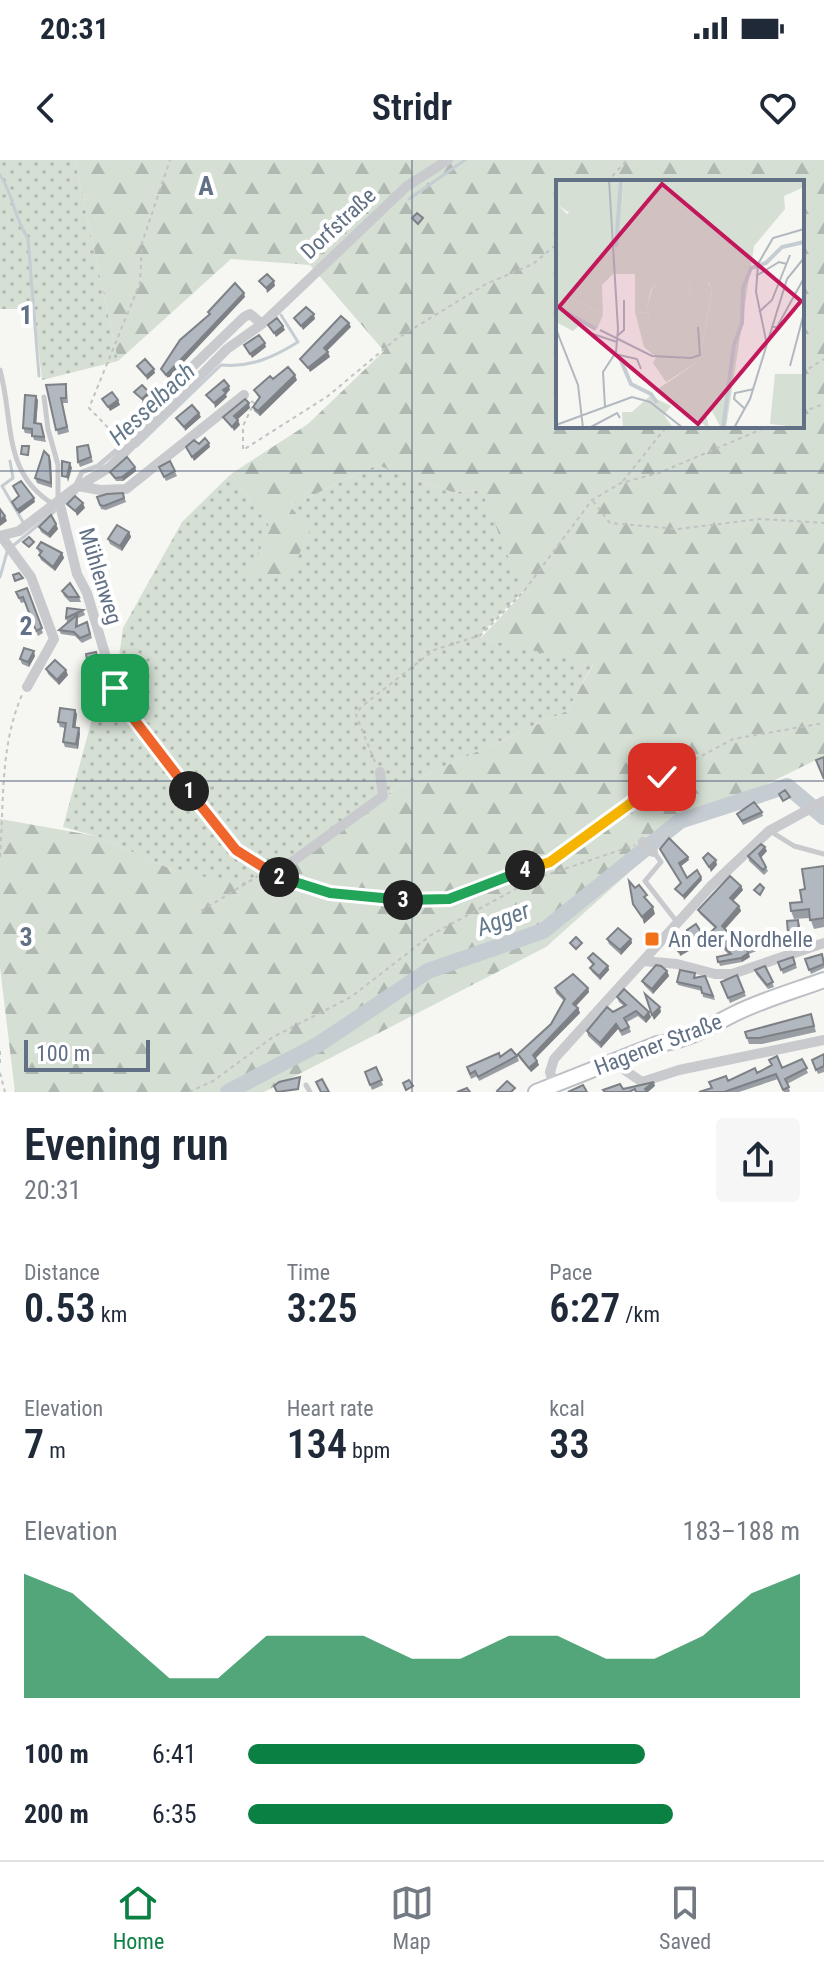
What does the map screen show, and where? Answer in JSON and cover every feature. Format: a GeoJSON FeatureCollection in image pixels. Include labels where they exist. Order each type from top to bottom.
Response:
{"type":"FeatureCollection","features":[{"type":"Feature","properties":{"kind":"main road","name":"Hagener Straße"},"geometry":{"type":"LineString","coordinates":[[536,1092],[619,1059],[713,1028],[733,1015],[824,980]]}},
{"type":"Feature","properties":{"kind":"street","name":"Dorfstraße"},"geometry":{"type":"LineString","coordinates":[[1,536],[19,531],[76,487],[110,467],[206,368],[262,324],[407,186],[448,160]]}},
{"type":"Feature","properties":{"kind":"street"},"geometry":{"type":"LineString","coordinates":[[161,397],[244,317],[250,314],[262,324]]}},
{"type":"Feature","properties":{"kind":"street"},"geometry":{"type":"LineString","coordinates":[[76,487],[126,489],[244,395]]}},
{"type":"Feature","properties":{"kind":"street","name":"Mühlenweg"},"geometry":{"type":"LineString","coordinates":[[56,503],[115,688],[130,714],[214,824],[236,850],[266,871]]}},
{"type":"Feature","properties":{"kind":"street"},"geometry":{"type":"LineString","coordinates":[[1,536],[31,577],[54,639],[27,687]]}},
{"type":"Feature","properties":{"kind":"street"},"geometry":{"type":"LineString","coordinates":[[266,871],[278,872],[383,796],[380,772]]}},
{"type":"Feature","properties":{"kind":"street"},"geometry":{"type":"LineString","coordinates":[[554,1085],[550,1072],[554,1059],[677,923],[769,831],[824,801]]}},
{"type":"Feature","properties":{"kind":"street"},"geometry":{"type":"LineString","coordinates":[[643,842],[653,852]]}},
{"type":"Feature","properties":{"kind":"street"},"geometry":{"type":"LineString","coordinates":[[643,961],[677,964],[715,974],[732,974],[824,943]]}},
{"type":"Feature","properties":{"kind":"street"},"geometry":{"type":"LineString","coordinates":[[619,1059],[626,1071],[642,1082],[679,1070],[824,1040]]}},
{"type":"Feature","properties":{"kind":"lane"},"geometry":{"type":"LineString","coordinates":[[0,370],[10,418],[11,452],[28,483],[56,503]]}},
{"type":"Feature","properties":{"kind":"lane"},"geometry":{"type":"LineString","coordinates":[[44,397],[48,429],[58,465],[56,503]]}},
{"type":"Feature","properties":{"kind":"lane","name":"Dorfstraße"},"geometry":{"type":"LineString","coordinates":[[76,487],[82,472],[98,466],[124,444]]}},
{"type":"Feature","properties":{"kind":"lane"},"geometry":{"type":"LineString","coordinates":[[769,831],[794,846],[824,854]]}},
{"type":"Feature","properties":{"kind":"lane"},"geometry":{"type":"LineString","coordinates":[[653,852],[661,862],[645,881],[677,923]]}},
{"type":"Feature","properties":{"kind":"lane"},"geometry":{"type":"LineString","coordinates":[[306,1085],[310,1092]]}},
{"type":"Feature","properties":{"kind":"path"},"geometry":{"type":"LineString","coordinates":[[124,444],[89,408],[140,283],[142,243],[170,160]]}},
{"type":"Feature","properties":{"kind":"path"},"geometry":{"type":"LineString","coordinates":[[609,180],[627,160]]}},
{"type":"Feature","properties":{"kind":"path"},"geometry":{"type":"LineString","coordinates":[[244,395],[254,403],[243,426],[243,450],[328,396],[396,339],[486,284],[533,264],[556,245]]}},
{"type":"Feature","properties":{"kind":"path"},"geometry":{"type":"LineString","coordinates":[[804,372],[824,359]]}},
{"type":"Feature","properties":{"kind":"path"},"geometry":{"type":"LineString","coordinates":[[804,411],[824,404]]}},
{"type":"Feature","properties":{"kind":"path"},"geometry":{"type":"LineString","coordinates":[[621,483],[665,428]]}},
{"type":"Feature","properties":{"kind":"path"},"geometry":{"type":"LineString","coordinates":[[380,772],[356,715],[434,650],[481,635],[524,591],[592,500],[621,483],[659,473],[764,428]]}},
{"type":"Feature","properties":{"kind":"path"},"geometry":{"type":"LineString","coordinates":[[592,500],[610,523],[678,529],[760,519],[824,523]]}},
{"type":"Feature","properties":{"kind":"path"},"geometry":{"type":"LineString","coordinates":[[0,857],[4,805],[0,755],[9,717],[27,687]]}},
{"type":"Feature","properties":{"kind":"path"},"geometry":{"type":"LineString","coordinates":[[189,1092],[213,1081],[273,1037],[351,997],[431,935],[536,878],[550,862],[662,777],[733,739],[824,723]]}},
{"type":"Feature","properties":{"kind":"path"},"geometry":{"type":"LineString","coordinates":[[534,879],[643,842]]}},
{"type":"Feature","properties":{"kind":"path"},"geometry":{"type":"LineString","coordinates":[[201,911],[266,871],[295,884],[330,893],[449,899],[550,862]]}},
{"type":"Feature","properties":{"kind":"path"},"geometry":{"type":"LineString","coordinates":[[0,1051],[0,1067]]}},
{"type":"Feature","properties":{"kind":"path"},"geometry":{"type":"LineString","coordinates":[[0,1073],[5,1092]]}},
{"type":"Feature","properties":{"kind":"green space"},"geometry":{"type":"Polygon","coordinates":[[[0,160],[75,160],[118,361],[42,380],[34,309],[0,309],[0,160]]]}},
{"type":"Feature","properties":{"kind":"green space"},"geometry":{"type":"Polygon","coordinates":[[[75,160],[824,160],[824,756],[680,827],[546,947],[264,1092],[15,1092],[0,967],[0,819],[96,836],[173,870],[251,887],[269,873],[299,859],[395,789],[567,711],[593,665],[481,638],[523,593],[481,490],[452,492],[377,465],[290,506],[310,530],[289,577],[247,575],[271,528],[231,474],[308,424],[384,351],[310,265],[231,259],[118,361],[75,160]]]}},
{"type":"Feature","properties":{"kind":"green space"},"geometry":{"type":"Polygon","coordinates":[[[377,465],[452,492],[482,490],[523,591],[481,634],[481,638],[593,664],[567,711],[395,789],[278,870],[265,869],[236,849],[115,685],[123,628],[182,522],[231,474],[271,528],[290,506],[377,465]]]}},
{"type":"Feature","properties":{"kind":"green space"},"geometry":{"type":"Polygon","coordinates":[[[124,708],[212,824],[269,873],[251,888],[173,870],[96,836],[63,827],[93,715],[124,708]]]}},
{"type":"Feature","properties":{"kind":"building"},"geometry":{"type":"Polygon","coordinates":[[[417,213],[423,218],[418,224],[412,218],[417,213]]]}},
{"type":"Feature","properties":{"kind":"building"},"geometry":{"type":"Polygon","coordinates":[[[267,274],[274,281],[266,288],[259,281],[267,274]]]}},
{"type":"Feature","properties":{"kind":"building"},"geometry":{"type":"Polygon","coordinates":[[[235,283],[244,293],[166,375],[161,369],[180,340],[210,314],[208,312],[235,283]]]}},
{"type":"Feature","properties":{"kind":"building"},"geometry":{"type":"Polygon","coordinates":[[[306,307],[314,314],[301,326],[294,318],[306,307]]]}},
{"type":"Feature","properties":{"kind":"building"},"geometry":{"type":"Polygon","coordinates":[[[341,316],[349,323],[324,348],[328,352],[308,368],[300,359],[341,316]]]}},
{"type":"Feature","properties":{"kind":"building"},"geometry":{"type":"Polygon","coordinates":[[[277,318],[283,326],[274,333],[268,325],[277,318]]]}},
{"type":"Feature","properties":{"kind":"building"},"geometry":{"type":"Polygon","coordinates":[[[259,335],[265,343],[250,354],[244,345],[259,335]]]}},
{"type":"Feature","properties":{"kind":"building"},"geometry":{"type":"Polygon","coordinates":[[[145,359],[154,369],[146,376],[137,366],[145,359]]]}},
{"type":"Feature","properties":{"kind":"building"},"geometry":{"type":"Polygon","coordinates":[[[288,367],[295,375],[258,411],[253,407],[260,397],[254,390],[270,376],[273,379],[288,367]]]}},
{"type":"Feature","properties":{"kind":"building"},"geometry":{"type":"Polygon","coordinates":[[[224,380],[229,386],[223,390],[226,393],[214,403],[206,395],[224,380]]]}},
{"type":"Feature","properties":{"kind":"building"},"geometry":{"type":"Polygon","coordinates":[[[66,384],[66,398],[61,398],[67,427],[56,430],[46,385],[66,384]]]}},
{"type":"Feature","properties":{"kind":"building"},"geometry":{"type":"Polygon","coordinates":[[[142,385],[149,392],[142,399],[134,392],[142,385]]]}},
{"type":"Feature","properties":{"kind":"building"},"geometry":{"type":"Polygon","coordinates":[[[112,392],[118,400],[108,407],[102,399],[112,392]]]}},
{"type":"Feature","properties":{"kind":"building"},"geometry":{"type":"Polygon","coordinates":[[[25,395],[36,396],[34,423],[41,424],[44,437],[32,436],[32,429],[23,428],[25,395]]]}},
{"type":"Feature","properties":{"kind":"building"},"geometry":{"type":"Polygon","coordinates":[[[245,399],[249,403],[234,416],[238,420],[232,427],[223,417],[245,399]]]}},
{"type":"Feature","properties":{"kind":"building"},"geometry":{"type":"Polygon","coordinates":[[[192,405],[199,413],[184,427],[176,418],[192,405]]]}},
{"type":"Feature","properties":{"kind":"building"},"geometry":{"type":"Polygon","coordinates":[[[205,438],[209,443],[192,457],[186,447],[194,440],[199,444],[205,438]]]}},
{"type":"Feature","properties":{"kind":"building"},"geometry":{"type":"Polygon","coordinates":[[[88,445],[91,457],[78,462],[77,447],[88,445]]]}},
{"type":"Feature","properties":{"kind":"building"},"geometry":{"type":"Polygon","coordinates":[[[22,446],[29,446],[28,455],[21,454],[22,446]]]}},
{"type":"Feature","properties":{"kind":"building"},"geometry":{"type":"Polygon","coordinates":[[[44,451],[49,456],[51,483],[35,478],[44,451]]]}},
{"type":"Feature","properties":{"kind":"building"},"geometry":{"type":"Polygon","coordinates":[[[127,457],[135,467],[122,477],[115,478],[110,472],[127,457]]]}},
{"type":"Feature","properties":{"kind":"building"},"geometry":{"type":"Polygon","coordinates":[[[62,461],[70,463],[67,477],[62,476],[62,461]]]}},
{"type":"Feature","properties":{"kind":"building"},"geometry":{"type":"Polygon","coordinates":[[[170,461],[175,471],[164,477],[159,467],[170,461]]]}},
{"type":"Feature","properties":{"kind":"building"},"geometry":{"type":"Polygon","coordinates":[[[21,481],[34,498],[17,510],[12,502],[19,496],[13,486],[21,481]]]}},
{"type":"Feature","properties":{"kind":"building"},"geometry":{"type":"Polygon","coordinates":[[[123,493],[124,498],[104,506],[100,505],[97,497],[107,494],[123,493]]]}},
{"type":"Feature","properties":{"kind":"building"},"geometry":{"type":"Polygon","coordinates":[[[75,496],[83,503],[75,511],[67,504],[75,496]]]}},
{"type":"Feature","properties":{"kind":"building"},"geometry":{"type":"Polygon","coordinates":[[[51,515],[56,524],[48,534],[39,527],[51,515]]]}},
{"type":"Feature","properties":{"kind":"building"},"geometry":{"type":"Polygon","coordinates":[[[117,525],[129,532],[120,546],[108,539],[117,525]]]}},
{"type":"Feature","properties":{"kind":"building"},"geometry":{"type":"Polygon","coordinates":[[[29,537],[34,542],[29,547],[23,542],[29,537]]]}},
{"type":"Feature","properties":{"kind":"building"},"geometry":{"type":"Polygon","coordinates":[[[41,542],[62,553],[53,567],[39,555],[42,551],[37,548],[41,542]]]}},
{"type":"Feature","properties":{"kind":"building"},"geometry":{"type":"Polygon","coordinates":[[[93,543],[102,550],[93,561],[84,554],[93,543]]]}},
{"type":"Feature","properties":{"kind":"building"},"geometry":{"type":"Polygon","coordinates":[[[19,573],[23,578],[15,581],[13,575],[19,573]]]}},
{"type":"Feature","properties":{"kind":"building"},"geometry":{"type":"Polygon","coordinates":[[[70,583],[79,597],[68,597],[62,591],[70,583]]]}},
{"type":"Feature","properties":{"kind":"building"},"geometry":{"type":"Polygon","coordinates":[[[95,587],[106,587],[107,601],[98,602],[95,587]]]}},
{"type":"Feature","properties":{"kind":"building"},"geometry":{"type":"Polygon","coordinates":[[[27,588],[42,628],[36,631],[23,597],[19,598],[16,592],[27,588]]]}},
{"type":"Feature","properties":{"kind":"building"},"geometry":{"type":"Polygon","coordinates":[[[67,608],[83,610],[66,618],[67,608]]]}},
{"type":"Feature","properties":{"kind":"building"},"geometry":{"type":"Polygon","coordinates":[[[77,615],[76,627],[87,622],[90,634],[80,638],[74,632],[59,630],[77,615]]]}},
{"type":"Feature","properties":{"kind":"building"},"geometry":{"type":"Polygon","coordinates":[[[110,617],[111,625],[105,625],[103,618],[110,617]]]}},
{"type":"Feature","properties":{"kind":"building"},"geometry":{"type":"Polygon","coordinates":[[[24,648],[34,651],[28,662],[20,659],[24,648]]]}},
{"type":"Feature","properties":{"kind":"building"},"geometry":{"type":"Polygon","coordinates":[[[96,652],[103,677],[99,677],[100,670],[89,671],[86,654],[96,652]]]}},
{"type":"Feature","properties":{"kind":"building"},"geometry":{"type":"Polygon","coordinates":[[[55,660],[66,670],[57,680],[46,669],[55,660]]]}},
{"type":"Feature","properties":{"kind":"building"},"geometry":{"type":"Polygon","coordinates":[[[60,708],[75,710],[73,727],[79,728],[76,744],[63,742],[66,723],[58,722],[60,708]]]}},
{"type":"Feature","properties":{"kind":"building"},"geometry":{"type":"Polygon","coordinates":[[[824,757],[824,779],[816,760],[824,757]]]}},
{"type":"Feature","properties":{"kind":"building"},"geometry":{"type":"Polygon","coordinates":[[[785,790],[790,797],[783,801],[779,794],[785,790]]]}},
{"type":"Feature","properties":{"kind":"building"},"geometry":{"type":"Polygon","coordinates":[[[754,802],[762,812],[742,821],[737,814],[754,802]]]}},
{"type":"Feature","properties":{"kind":"building"},"geometry":{"type":"Polygon","coordinates":[[[669,838],[688,857],[679,863],[687,878],[697,870],[701,877],[683,896],[675,889],[681,883],[660,849],[669,838]]]}},
{"type":"Feature","properties":{"kind":"building"},"geometry":{"type":"Polygon","coordinates":[[[761,844],[765,847],[759,854],[766,867],[763,870],[748,856],[761,844]]]}},
{"type":"Feature","properties":{"kind":"building"},"geometry":{"type":"Polygon","coordinates":[[[708,853],[716,860],[709,867],[703,858],[708,853]]]}},
{"type":"Feature","properties":{"kind":"building"},"geometry":{"type":"Polygon","coordinates":[[[824,866],[824,918],[810,920],[809,909],[791,911],[790,903],[802,902],[800,890],[805,889],[802,869],[824,866]]]}},
{"type":"Feature","properties":{"kind":"building"},"geometry":{"type":"Polygon","coordinates":[[[730,876],[741,886],[730,898],[739,906],[722,926],[739,944],[754,939],[757,945],[747,950],[748,953],[741,958],[718,962],[717,957],[731,954],[711,932],[716,927],[698,910],[730,876]]]}},
{"type":"Feature","properties":{"kind":"building"},"geometry":{"type":"Polygon","coordinates":[[[629,881],[635,888],[639,885],[653,907],[642,917],[633,904],[629,881]]]}},
{"type":"Feature","properties":{"kind":"building"},"geometry":{"type":"Polygon","coordinates":[[[760,884],[764,888],[760,895],[754,890],[760,884]]]}},
{"type":"Feature","properties":{"kind":"building"},"geometry":{"type":"Polygon","coordinates":[[[798,920],[799,933],[788,933],[787,921],[798,920]]]}},
{"type":"Feature","properties":{"kind":"building"},"geometry":{"type":"Polygon","coordinates":[[[696,924],[703,935],[694,941],[687,930],[696,924]]]}},
{"type":"Feature","properties":{"kind":"building"},"geometry":{"type":"Polygon","coordinates":[[[618,928],[631,939],[620,950],[607,939],[618,928]]]}},
{"type":"Feature","properties":{"kind":"building"},"geometry":{"type":"Polygon","coordinates":[[[675,935],[687,946],[679,952],[669,942],[675,935]]]}},
{"type":"Feature","properties":{"kind":"building"},"geometry":{"type":"Polygon","coordinates":[[[576,937],[582,943],[576,949],[570,943],[576,937]]]}},
{"type":"Feature","properties":{"kind":"building"},"geometry":{"type":"Polygon","coordinates":[[[593,953],[608,966],[599,976],[590,968],[594,964],[588,958],[593,953]]]}},
{"type":"Feature","properties":{"kind":"building"},"geometry":{"type":"Polygon","coordinates":[[[822,954],[824,964],[809,970],[805,959],[822,954]]]}},
{"type":"Feature","properties":{"kind":"building"},"geometry":{"type":"Polygon","coordinates":[[[793,957],[795,964],[781,970],[778,962],[793,957]]]}},
{"type":"Feature","properties":{"kind":"building"},"geometry":{"type":"Polygon","coordinates":[[[656,965],[667,971],[652,989],[642,981],[656,965]]]}},
{"type":"Feature","properties":{"kind":"building"},"geometry":{"type":"Polygon","coordinates":[[[765,966],[773,982],[767,985],[755,970],[765,966]]]}},
{"type":"Feature","properties":{"kind":"building"},"geometry":{"type":"Polygon","coordinates":[[[680,970],[695,973],[694,978],[705,976],[713,996],[702,993],[701,987],[677,982],[680,970]]]}},
{"type":"Feature","properties":{"kind":"building"},"geometry":{"type":"Polygon","coordinates":[[[573,974],[588,988],[573,1004],[578,1008],[533,1055],[537,1061],[529,1068],[518,1054],[551,1024],[565,999],[555,988],[573,974]]]}},
{"type":"Feature","properties":{"kind":"building"},"geometry":{"type":"Polygon","coordinates":[[[737,975],[744,992],[728,998],[721,982],[737,975]]]}},
{"type":"Feature","properties":{"kind":"building"},"geometry":{"type":"Polygon","coordinates":[[[624,989],[649,1012],[644,1018],[636,1011],[624,1018],[629,1027],[621,1031],[616,1024],[600,1043],[587,1031],[607,1007],[613,1012],[626,1005],[617,997],[624,989]]]}},
{"type":"Feature","properties":{"kind":"building"},"geometry":{"type":"Polygon","coordinates":[[[645,994],[660,1007],[652,1015],[645,994]]]}},
{"type":"Feature","properties":{"kind":"building"},"geometry":{"type":"Polygon","coordinates":[[[811,1014],[814,1026],[759,1038],[747,1038],[745,1032],[811,1014]]]}},
{"type":"Feature","properties":{"kind":"building"},"geometry":{"type":"Polygon","coordinates":[[[511,1049],[517,1056],[478,1077],[475,1071],[470,1074],[467,1067],[499,1053],[500,1057],[511,1049]]]}},
{"type":"Feature","properties":{"kind":"building"},"geometry":{"type":"Polygon","coordinates":[[[824,1054],[824,1066],[816,1070],[812,1060],[824,1054]]]}},
{"type":"Feature","properties":{"kind":"building"},"geometry":{"type":"Polygon","coordinates":[[[777,1056],[782,1068],[802,1059],[807,1068],[785,1079],[789,1087],[783,1090],[776,1074],[724,1092],[699,1092],[712,1088],[709,1082],[726,1076],[728,1081],[755,1068],[757,1073],[772,1065],[769,1060],[777,1056]]]}},
{"type":"Feature","properties":{"kind":"building"},"geometry":{"type":"Polygon","coordinates":[[[376,1067],[382,1080],[370,1085],[365,1072],[376,1067]]]}},
{"type":"Feature","properties":{"kind":"building"},"geometry":{"type":"Polygon","coordinates":[[[300,1077],[298,1089],[277,1092],[274,1086],[279,1082],[300,1077]]]}},
{"type":"Feature","properties":{"kind":"building"},"geometry":{"type":"Polygon","coordinates":[[[322,1079],[329,1092],[321,1092],[316,1082],[322,1079]]]}},
{"type":"Feature","properties":{"kind":"building"},"geometry":{"type":"Polygon","coordinates":[[[409,1080],[413,1086],[406,1090],[403,1083],[409,1080]]]}},
{"type":"Feature","properties":{"kind":"building"},"geometry":{"type":"Polygon","coordinates":[[[507,1081],[515,1088],[511,1092],[498,1092],[497,1091],[507,1081]]]}},
{"type":"Feature","properties":{"kind":"building"},"geometry":{"type":"Polygon","coordinates":[[[654,1082],[645,1089],[647,1092],[636,1092],[635,1089],[629,1092],[603,1090],[620,1084],[623,1089],[654,1082]]]}},
{"type":"Feature","properties":{"kind":"building"},"geometry":{"type":"Polygon","coordinates":[[[583,1085],[587,1092],[568,1092],[583,1085]]]}},
{"type":"Feature","properties":{"kind":"waterway","name":"Hesselbach"},"geometry":{"type":"LineString","coordinates":[[409,199],[465,160]]}},
{"type":"Feature","properties":{"kind":"waterway"},"geometry":{"type":"LineString","coordinates":[[0,175],[28,238],[39,376]]}},
{"type":"Feature","properties":{"kind":"waterway","name":"Hesselbach"},"geometry":{"type":"LineString","coordinates":[[137,446],[221,365],[242,365],[261,360],[298,342],[281,315]]}},
{"type":"Feature","properties":{"kind":"waterway"},"geometry":{"type":"LineString","coordinates":[[10,461],[13,478],[2,486],[23,522]]}},
{"type":"Feature","properties":{"kind":"waterway","name":"Hesselbach"},"geometry":{"type":"LineString","coordinates":[[63,504],[76,493]]}},
{"type":"Feature","properties":{"kind":"waterway","name":"Hesselbach"},"geometry":{"type":"LineString","coordinates":[[14,545],[55,511]]}},
{"type":"Feature","properties":{"kind":"waterway","name":"Hesselbach"},"geometry":{"type":"LineString","coordinates":[[0,577],[7,552]]}},
{"type":"Feature","properties":{"kind":"waterway","name":"Agger"},"geometry":{"type":"LineString","coordinates":[[228,1092],[319,1044],[428,971],[543,931],[680,821],[787,786],[824,817]]}},
{"type":"Feature","properties":{"kind":"place","name":"An der Nordhelle"},"geometry":{"type":"Point","coordinates":[652,939]}},
{"type":"Feature","properties":{"kind":"route"},"geometry":{"type":"LineString","coordinates":[[115,688],[130,714],[236,850],[266,871],[295,884],[330,893],[402,900],[449,899],[550,862],[662,777]]}}]}
